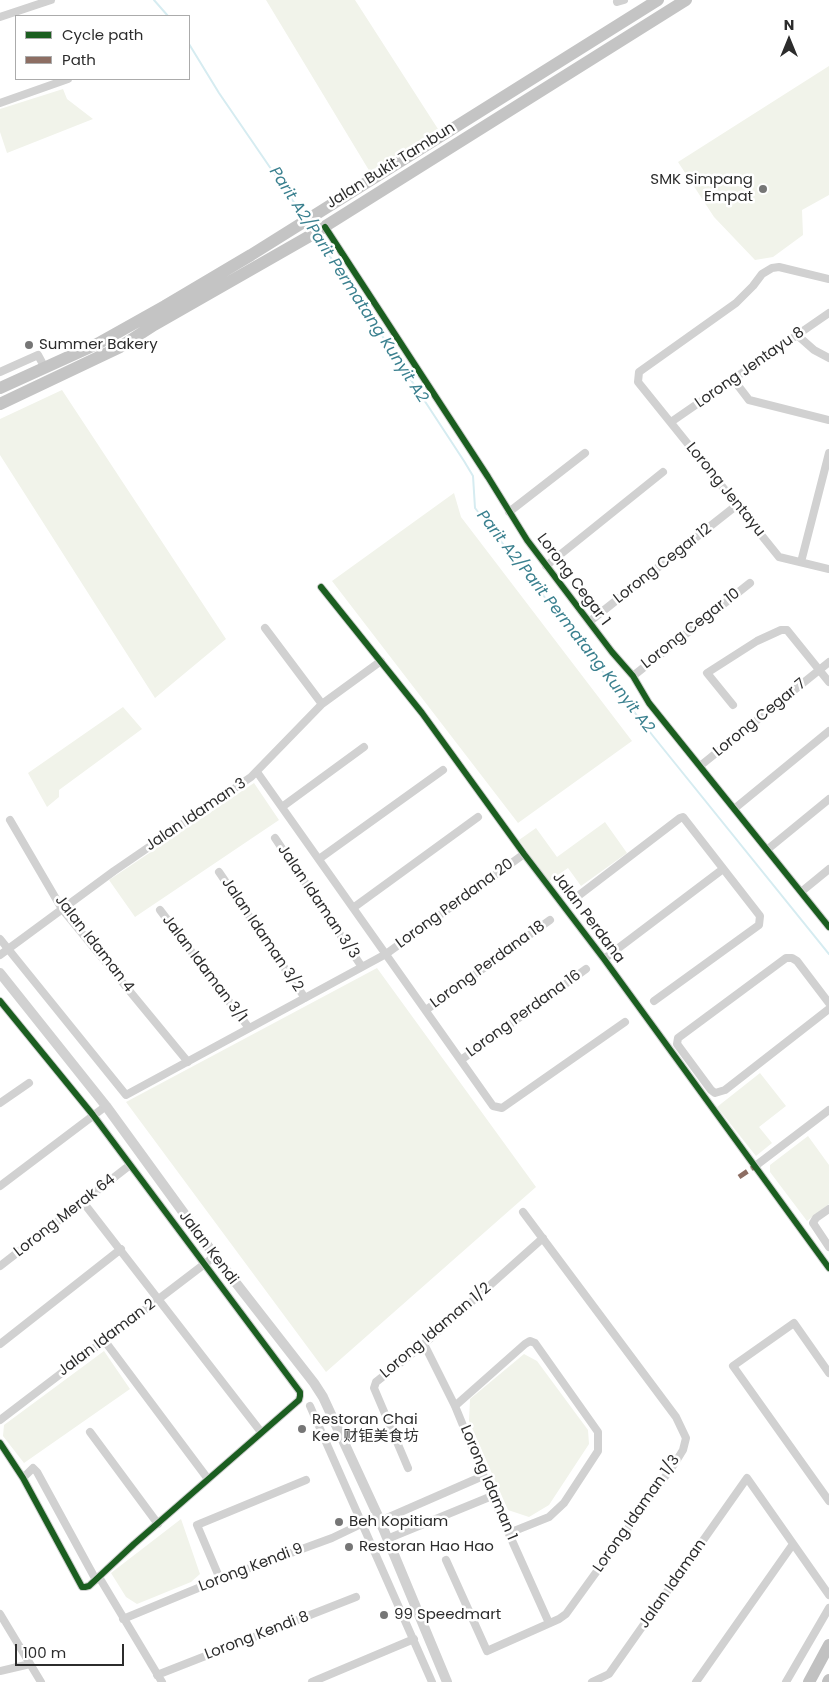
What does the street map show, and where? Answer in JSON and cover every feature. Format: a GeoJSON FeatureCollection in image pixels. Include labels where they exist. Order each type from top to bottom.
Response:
{"type":"FeatureCollection","features":[{"type":"Feature","properties":{"kind":"highway"},"geometry":{"type":"LineString","coordinates":[[808,1682],[829,1645]]}},
{"type":"Feature","properties":{"kind":"main road","name":"Jalan Bukit Tambun"},"geometry":{"type":"LineString","coordinates":[[0,388],[114,335],[242,260],[658,0]]}},
{"type":"Feature","properties":{"kind":"main road","name":"Jalan Bukit Tambun"},"geometry":{"type":"LineString","coordinates":[[0,404],[120,347],[154,325],[309,236],[686,0]]}},
{"type":"Feature","properties":{"kind":"street"},"geometry":{"type":"LineString","coordinates":[[0,17],[51,0]]}},
{"type":"Feature","properties":{"kind":"street"},"geometry":{"type":"LineString","coordinates":[[0,103],[65,80]]}},
{"type":"Feature","properties":{"kind":"street","name":"Lorong Cegar 1"},"geometry":{"type":"LineString","coordinates":[[323,227],[546,566],[612,652],[633,676],[649,703],[768,849],[829,928]]}},
{"type":"Feature","properties":{"kind":"street","name":"Lorong Jentayu"},"geometry":{"type":"LineString","coordinates":[[829,279],[779,267],[772,268],[762,274],[736,303],[639,372],[638,382],[779,557],[829,569]]}},
{"type":"Feature","properties":{"kind":"street","name":"Lorong Jentayu 8"},"geometry":{"type":"LineString","coordinates":[[671,422],[829,313]]}},
{"type":"Feature","properties":{"kind":"street"},"geometry":{"type":"LineString","coordinates":[[797,335],[814,350],[829,358]]}},
{"type":"Feature","properties":{"kind":"street"},"geometry":{"type":"LineString","coordinates":[[0,372],[38,355],[45,368]]}},
{"type":"Feature","properties":{"kind":"street"},"geometry":{"type":"LineString","coordinates":[[733,379],[749,400],[829,420]]}},
{"type":"Feature","properties":{"kind":"street"},"geometry":{"type":"LineString","coordinates":[[509,512],[585,453]]}},
{"type":"Feature","properties":{"kind":"street"},"geometry":{"type":"LineString","coordinates":[[801,562],[829,453]]}},
{"type":"Feature","properties":{"kind":"street"},"geometry":{"type":"LineString","coordinates":[[546,566],[663,472]]}},
{"type":"Feature","properties":{"kind":"street","name":"Lorong Cegar 12"},"geometry":{"type":"LineString","coordinates":[[589,622],[737,505]]}},
{"type":"Feature","properties":{"kind":"street","name":"Lorong Cegar 10"},"geometry":{"type":"LineString","coordinates":[[633,676],[750,583]]}},
{"type":"Feature","properties":{"kind":"street","name":"Jalan Perdana"},"geometry":{"type":"LineString","coordinates":[[321,587],[422,713],[829,1268]]}},
{"type":"Feature","properties":{"kind":"street"},"geometry":{"type":"LineString","coordinates":[[265,628],[322,704]]}},
{"type":"Feature","properties":{"kind":"street"},"geometry":{"type":"LineString","coordinates":[[733,705],[707,673],[757,641],[781,630],[787,630],[829,682]]}},
{"type":"Feature","properties":{"kind":"street","name":"Jalan Idaman 3"},"geometry":{"type":"LineString","coordinates":[[0,955],[62,909],[257,772],[322,704],[381,661]]}},
{"type":"Feature","properties":{"kind":"street","name":"Lorong Cegar 7"},"geometry":{"type":"LineString","coordinates":[[700,766],[829,662]]}},
{"type":"Feature","properties":{"kind":"street"},"geometry":{"type":"LineString","coordinates":[[734,809],[829,731]]}},
{"type":"Feature","properties":{"kind":"street"},"geometry":{"type":"LineString","coordinates":[[282,807],[364,747]]}},
{"type":"Feature","properties":{"kind":"street"},"geometry":{"type":"LineString","coordinates":[[319,859],[443,770]]}},
{"type":"Feature","properties":{"kind":"street"},"geometry":{"type":"LineString","coordinates":[[257,772],[493,1106],[502,1108],[625,1022]]}},
{"type":"Feature","properties":{"kind":"street"},"geometry":{"type":"LineString","coordinates":[[768,849],[829,799]]}},
{"type":"Feature","properties":{"kind":"street"},"geometry":{"type":"LineString","coordinates":[[354,908],[478,817]]}},
{"type":"Feature","properties":{"kind":"street"},"geometry":{"type":"LineString","coordinates":[[578,896],[683,817],[760,916],[758,924],[654,1001]]}},
{"type":"Feature","properties":{"kind":"street","name":"Jalan Idaman 4"},"geometry":{"type":"LineString","coordinates":[[10,820],[62,909],[188,1062]]}},
{"type":"Feature","properties":{"kind":"street","name":"Jalan Idaman 3/3"},"geometry":{"type":"LineString","coordinates":[[275,838],[362,967]]}},
{"type":"Feature","properties":{"kind":"street","name":"Lorong Perdana 20"},"geometry":{"type":"LineString","coordinates":[[8,949],[126,1095],[386,954],[524,854]]}},
{"type":"Feature","properties":{"kind":"street"},"geometry":{"type":"LineString","coordinates":[[604,959],[723,869]]}},
{"type":"Feature","properties":{"kind":"street"},"geometry":{"type":"LineString","coordinates":[[801,892],[829,869]]}},
{"type":"Feature","properties":{"kind":"street","name":"Jalan Idaman 3/2"},"geometry":{"type":"LineString","coordinates":[[219,872],[305,998]]}},
{"type":"Feature","properties":{"kind":"street","name":"Jalan Idaman 3/1"},"geometry":{"type":"LineString","coordinates":[[160,910],[248,1028]]}},
{"type":"Feature","properties":{"kind":"street","name":"Lorong Perdana 18"},"geometry":{"type":"LineString","coordinates":[[426,1010],[550,920]]}},
{"type":"Feature","properties":{"kind":"street"},"geometry":{"type":"LineString","coordinates":[[0,939],[8,949]]}},
{"type":"Feature","properties":{"kind":"street"},"geometry":{"type":"LineString","coordinates":[[829,1003],[798,961],[786,958],[676,1040],[677,1044],[715,1093],[725,1090],[829,1009]]}},
{"type":"Feature","properties":{"kind":"street","name":"Lorong Perdana 16"},"geometry":{"type":"LineString","coordinates":[[461,1060],[586,969]]}},
{"type":"Feature","properties":{"kind":"street","name":"Jalan Kendi"},"geometry":{"type":"LineString","coordinates":[[0,973],[106,1106],[215,1256],[323,1397],[379,1518],[447,1682]]}},
{"type":"Feature","properties":{"kind":"street","name":"Jalan Kendi"},"geometry":{"type":"LineString","coordinates":[[0,1001],[93,1115],[300,1392],[299,1400],[261,1432]]}},
{"type":"Feature","properties":{"kind":"street"},"geometry":{"type":"LineString","coordinates":[[0,1104],[29,1083]]}},
{"type":"Feature","properties":{"kind":"street"},"geometry":{"type":"LineString","coordinates":[[0,1186],[106,1106]]}},
{"type":"Feature","properties":{"kind":"street"},"geometry":{"type":"LineString","coordinates":[[754,1167],[829,1110]]}},
{"type":"Feature","properties":{"kind":"street","name":"Lorong Merak 64"},"geometry":{"type":"LineString","coordinates":[[0,1266],[130,1165]]}},
{"type":"Feature","properties":{"kind":"street"},"geometry":{"type":"LineString","coordinates":[[0,1443],[23,1478],[82,1587],[89,1586],[261,1432],[83,1202]]}},
{"type":"Feature","properties":{"kind":"street"},"geometry":{"type":"LineString","coordinates":[[829,1209],[816,1218],[813,1223],[829,1247]]}},
{"type":"Feature","properties":{"kind":"street","name":"Lorong Idaman 1/3"},"geometry":{"type":"LineString","coordinates":[[446,1560],[487,1651],[549,1624],[566,1614],[675,1463],[683,1450],[686,1438],[676,1417],[523,1212]]}},
{"type":"Feature","properties":{"kind":"street","name":"Lorong Idaman 1/2"},"geometry":{"type":"LineString","coordinates":[[408,1468],[374,1388],[376,1382],[424,1344],[543,1238]]}},
{"type":"Feature","properties":{"kind":"street"},"geometry":{"type":"LineString","coordinates":[[0,1344],[121,1249]]}},
{"type":"Feature","properties":{"kind":"street","name":"Jalan Idaman 2"},"geometry":{"type":"LineString","coordinates":[[0,1420],[215,1256]]}},
{"type":"Feature","properties":{"kind":"street"},"geometry":{"type":"LineString","coordinates":[[829,1373],[794,1323],[733,1366],[829,1501]]}},
{"type":"Feature","properties":{"kind":"street"},"geometry":{"type":"LineString","coordinates":[[104,1340],[208,1479]]}},
{"type":"Feature","properties":{"kind":"street"},"geometry":{"type":"LineString","coordinates":[[455,1406],[530,1341],[535,1343],[598,1432],[598,1451],[564,1503],[549,1517],[509,1533]]}},
{"type":"Feature","properties":{"kind":"street","name":"Lorong Idaman 1"},"geometry":{"type":"LineString","coordinates":[[424,1344],[455,1406],[483,1476],[549,1624]]}},
{"type":"Feature","properties":{"kind":"street"},"geometry":{"type":"LineString","coordinates":[[310,1406],[432,1682]]}},
{"type":"Feature","properties":{"kind":"street"},"geometry":{"type":"LineString","coordinates":[[90,1432],[158,1524]]}},
{"type":"Feature","properties":{"kind":"street"},"geometry":{"type":"LineString","coordinates":[[23,1478],[33,1468],[37,1472],[97,1579],[160,1678]]}},
{"type":"Feature","properties":{"kind":"street","name":"Lorong Kendi 9"},"geometry":{"type":"LineString","coordinates":[[124,1619],[220,1579],[332,1538],[362,1524],[483,1476]]}},
{"type":"Feature","properties":{"kind":"street","name":"Jalan Idaman"},"geometry":{"type":"LineString","coordinates":[[592,1682],[609,1674],[747,1478],[793,1544]]}},
{"type":"Feature","properties":{"kind":"street"},"geometry":{"type":"LineString","coordinates":[[220,1579],[196,1525],[306,1480]]}},
{"type":"Feature","properties":{"kind":"street"},"geometry":{"type":"LineString","coordinates":[[387,1539],[492,1496]]}},
{"type":"Feature","properties":{"kind":"street"},"geometry":{"type":"LineString","coordinates":[[696,1682],[793,1544],[829,1596]]}},
{"type":"Feature","properties":{"kind":"street","name":"Lorong Kendi 8"},"geometry":{"type":"LineString","coordinates":[[160,1678],[356,1597]]}},
{"type":"Feature","properties":{"kind":"street"},"geometry":{"type":"LineString","coordinates":[[786,1682],[829,1608]]}},
{"type":"Feature","properties":{"kind":"street"},"geometry":{"type":"LineString","coordinates":[[0,1614],[41,1682]]}},
{"type":"Feature","properties":{"kind":"street"},"geometry":{"type":"LineString","coordinates":[[312,1682],[414,1639]]}},
{"type":"Feature","properties":{"kind":"street"},"geometry":{"type":"LineString","coordinates":[[0,1671],[30,1664]]}},
{"type":"Feature","properties":{"kind":"shaded area"},"geometry":{"type":"Polygon","coordinates":[[[266,0],[355,0],[438,129],[370,172],[266,0]]]}},
{"type":"Feature","properties":{"kind":"shaded area","name":"SMK Simpang Empat"},"geometry":{"type":"Polygon","coordinates":[[[829,66],[829,195],[802,210],[803,235],[773,257],[755,260],[714,217],[678,162],[829,66]]]}},
{"type":"Feature","properties":{"kind":"shaded area"},"geometry":{"type":"Polygon","coordinates":[[[63,89],[67,99],[93,119],[7,153],[0,132],[0,109],[63,89]]]}},
{"type":"Feature","properties":{"kind":"shaded area"},"geometry":{"type":"Polygon","coordinates":[[[62,390],[226,639],[155,698],[0,455],[0,419],[62,390]]]}},
{"type":"Feature","properties":{"kind":"shaded area"},"geometry":{"type":"Polygon","coordinates":[[[454,493],[461,517],[632,741],[518,823],[332,581],[454,493]]]}},
{"type":"Feature","properties":{"kind":"shaded area"},"geometry":{"type":"Polygon","coordinates":[[[123,707],[142,729],[59,790],[59,797],[47,807],[28,773],[123,707]]]}},
{"type":"Feature","properties":{"kind":"shaded area"},"geometry":{"type":"Polygon","coordinates":[[[254,783],[279,820],[135,917],[109,880],[254,783]]]}},
{"type":"Feature","properties":{"kind":"shaded area"},"geometry":{"type":"Polygon","coordinates":[[[605,822],[627,853],[581,886],[568,868],[549,881],[519,840],[536,828],[557,857],[605,822]]]}},
{"type":"Feature","properties":{"kind":"shaded area"},"geometry":{"type":"Polygon","coordinates":[[[377,968],[536,1187],[326,1372],[126,1102],[377,968]]]}},
{"type":"Feature","properties":{"kind":"shaded area"},"geometry":{"type":"Polygon","coordinates":[[[760,1073],[786,1106],[759,1127],[772,1143],[756,1156],[717,1107],[760,1073]]]}},
{"type":"Feature","properties":{"kind":"shaded area"},"geometry":{"type":"Polygon","coordinates":[[[808,1136],[829,1165],[829,1204],[807,1221],[770,1172],[770,1165],[808,1136]]]}},
{"type":"Feature","properties":{"kind":"shaded area"},"geometry":{"type":"Polygon","coordinates":[[[104,1351],[130,1389],[24,1463],[3,1436],[4,1425],[104,1351]]]}},
{"type":"Feature","properties":{"kind":"shaded area"},"geometry":{"type":"Polygon","coordinates":[[[524,1354],[537,1361],[588,1430],[589,1444],[549,1505],[529,1517],[508,1510],[469,1421],[470,1399],[524,1354]]]}},
{"type":"Feature","properties":{"kind":"shaded area"},"geometry":{"type":"Polygon","coordinates":[[[181,1519],[200,1574],[191,1582],[137,1604],[126,1597],[111,1573],[181,1519]]]}},
{"type":"Feature","properties":{"kind":"waterway","name":"Parit A2/Parit Permatang Kunyit A2"},"geometry":{"type":"LineString","coordinates":[[154,0],[167,15]]}},
{"type":"Feature","properties":{"kind":"waterway","name":"Parit A2/Parit Permatang Kunyit A2"},"geometry":{"type":"LineString","coordinates":[[190,46],[219,93],[304,217]]}},
{"type":"Feature","properties":{"kind":"waterway","name":"Parit A2/Parit Permatang Kunyit A2"},"geometry":{"type":"LineString","coordinates":[[318,238],[473,476],[475,508],[653,736],[829,954]]}},
{"type":"Feature","properties":{"kind":"marked path"},"geometry":{"type":"LineString","coordinates":[[739,1177],[754,1167]]}},
{"type":"Feature","properties":{"kind":"cycle path"},"geometry":{"type":"LineString","coordinates":[[325,227],[527,540],[612,652],[633,676],[649,703],[829,927]]}},
{"type":"Feature","properties":{"kind":"cycle path"},"geometry":{"type":"LineString","coordinates":[[321,587],[422,713],[829,1268]]}},
{"type":"Feature","properties":{"kind":"cycle path"},"geometry":{"type":"LineString","coordinates":[[0,1001],[93,1115],[300,1392],[299,1400],[134,1544],[89,1586],[85,1587],[82,1587],[23,1478],[0,1443]]}},
{"type":"Feature","properties":{"kind":"place","name":"SMK Simpang Empat"},"geometry":{"type":"Point","coordinates":[763,189]}},
{"type":"Feature","properties":{"kind":"place","name":"Summer Bakery"},"geometry":{"type":"Point","coordinates":[29,345]}},
{"type":"Feature","properties":{"kind":"place","name":"Restoran Chai Kee 财钜美食坊"},"geometry":{"type":"Point","coordinates":[302,1429]}},
{"type":"Feature","properties":{"kind":"place","name":"Beh Kopitiam"},"geometry":{"type":"Point","coordinates":[339,1522]}},
{"type":"Feature","properties":{"kind":"place","name":"Restoran Hao Hao"},"geometry":{"type":"Point","coordinates":[349,1547]}},
{"type":"Feature","properties":{"kind":"place","name":"99 Speedmart"},"geometry":{"type":"Point","coordinates":[384,1615]}}]}
